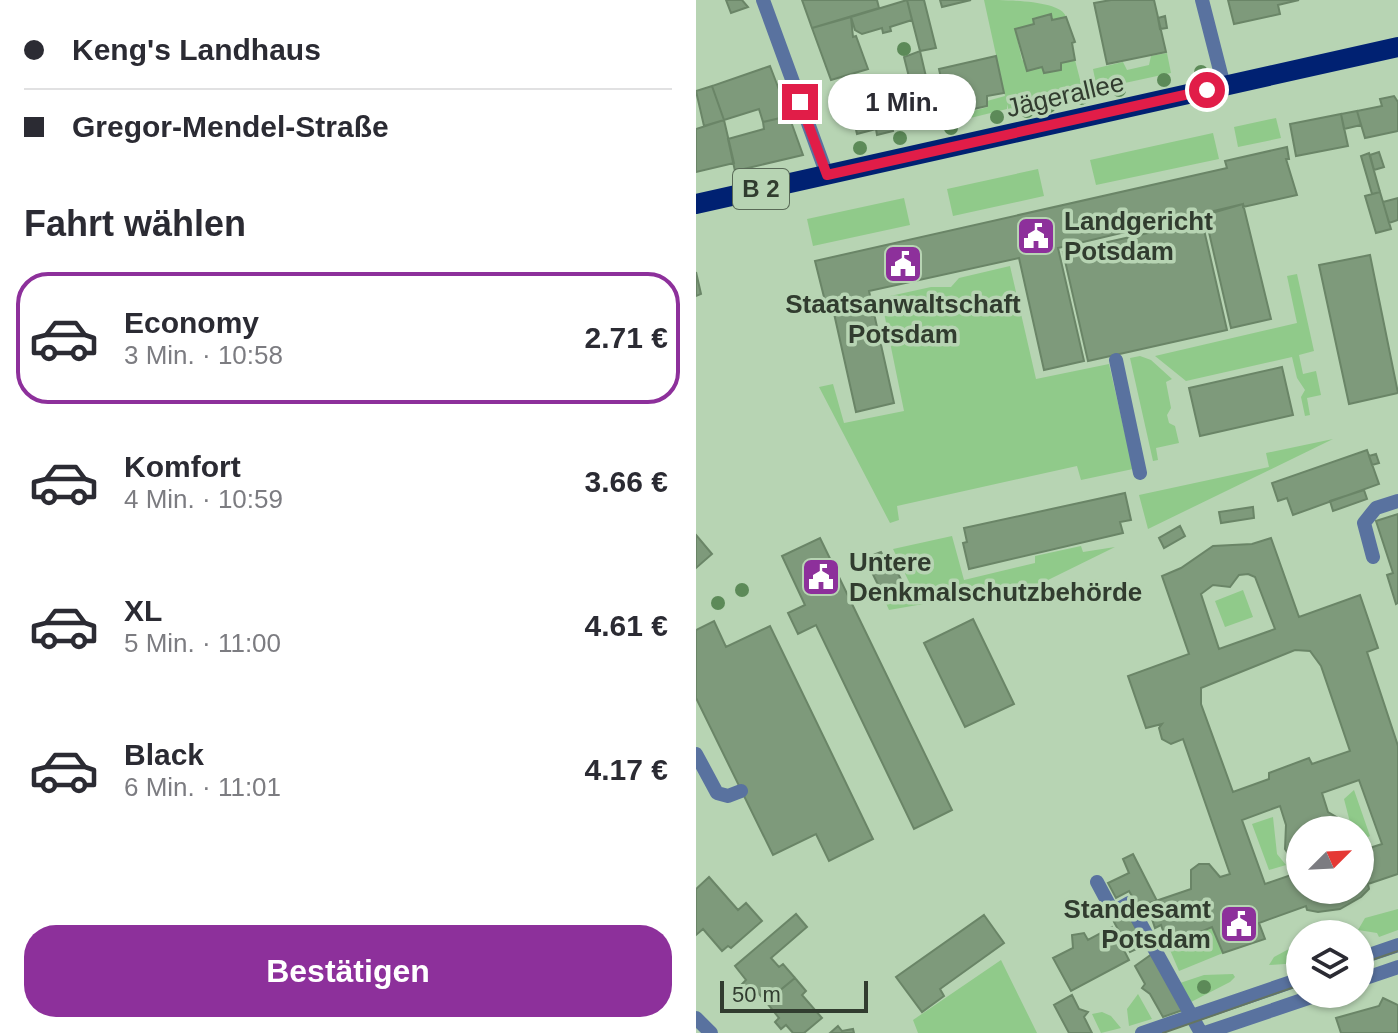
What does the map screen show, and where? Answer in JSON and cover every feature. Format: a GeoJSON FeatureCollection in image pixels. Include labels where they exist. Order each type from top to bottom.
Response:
{"type":"FeatureCollection","features":[{"type":"Feature","properties":{"kind":"main road","name":"Jägerallee"},"geometry":{"type":"LineString","coordinates":[[696,204],[1398,47]]}},
{"type":"Feature","properties":{"kind":"street"},"geometry":{"type":"LineString","coordinates":[[1202,0],[1224,86]]}},
{"type":"Feature","properties":{"kind":"street"},"geometry":{"type":"LineString","coordinates":[[762,2],[827,175]]}},
{"type":"Feature","properties":{"kind":"street"},"geometry":{"type":"LineString","coordinates":[[1116,360],[1140,473]]}},
{"type":"Feature","properties":{"kind":"street"},"geometry":{"type":"LineString","coordinates":[[1373,557],[1364,523],[1376,508],[1398,501]]}},
{"type":"Feature","properties":{"kind":"street"},"geometry":{"type":"LineString","coordinates":[[696,754],[717,793],[728,796],[741,791]]}},
{"type":"Feature","properties":{"kind":"street"},"geometry":{"type":"LineString","coordinates":[[1097,882],[1113,912],[1129,903],[1203,1033],[1286,1005]]}},
{"type":"Feature","properties":{"kind":"street"},"geometry":{"type":"LineString","coordinates":[[1374,953],[1398,945]]}},
{"type":"Feature","properties":{"kind":"street"},"geometry":{"type":"LineString","coordinates":[[1374,975],[1398,967]]}},
{"type":"Feature","properties":{"kind":"street"},"geometry":{"type":"LineString","coordinates":[[1142,1033],[1286,984]]}},
{"type":"Feature","properties":{"kind":"street"},"geometry":{"type":"LineString","coordinates":[[696,1018],[711,1033]]}},
{"type":"Feature","properties":{"kind":"green space"},"geometry":{"type":"Polygon","coordinates":[[[984,0],[1031,2],[1062,11],[1066,17],[1052,20],[1051,15],[1033,18],[1034,24],[1015,29],[1022,60],[1042,67],[1045,73],[1060,70],[1061,63],[1075,60],[1084,95],[1009,112],[1007,104],[1007,109],[958,121],[954,108],[967,105],[969,112],[988,107],[987,101],[1005,96],[984,0]]]}},
{"type":"Feature","properties":{"kind":"green space"},"geometry":{"type":"Polygon","coordinates":[[[1167,53],[1171,73],[1097,89],[1093,69],[1123,62],[1127,70],[1149,65],[1151,56],[1167,53]]]}},
{"type":"Feature","properties":{"kind":"green space"},"geometry":{"type":"Polygon","coordinates":[[[1276,118],[1281,138],[1238,147],[1234,127],[1276,118]]]}},
{"type":"Feature","properties":{"kind":"green space"},"geometry":{"type":"Polygon","coordinates":[[[1213,133],[1219,159],[1096,185],[1090,160],[1213,133]]]}},
{"type":"Feature","properties":{"kind":"green space"},"geometry":{"type":"Polygon","coordinates":[[[1038,169],[1044,196],[953,216],[947,189],[1038,169]]]}},
{"type":"Feature","properties":{"kind":"green space"},"geometry":{"type":"Polygon","coordinates":[[[904,198],[910,225],[813,246],[807,219],[904,198]]]}},
{"type":"Feature","properties":{"kind":"green space"},"geometry":{"type":"Polygon","coordinates":[[[1010,266],[1036,379],[1109,364],[1133,469],[1081,480],[1077,466],[897,506],[899,520],[890,523],[819,387],[833,384],[844,423],[904,411],[881,298],[931,287],[951,287],[959,278],[1010,266]]]}},
{"type":"Feature","properties":{"kind":"green space"},"geometry":{"type":"Polygon","coordinates":[[[1297,274],[1314,351],[1299,355],[1303,374],[1316,371],[1321,395],[1307,398],[1310,415],[1305,416],[1301,397],[1305,390],[1297,378],[1292,357],[1186,381],[1155,356],[1297,323],[1287,276],[1297,274]]]}},
{"type":"Feature","properties":{"kind":"green space"},"geometry":{"type":"Polygon","coordinates":[[[1140,356],[1151,360],[1172,379],[1166,382],[1171,408],[1167,415],[1169,423],[1175,426],[1179,443],[1156,448],[1158,460],[1153,461],[1130,358],[1140,356]]]}},
{"type":"Feature","properties":{"kind":"green space"},"geometry":{"type":"Polygon","coordinates":[[[1333,439],[1148,529],[1139,495],[1269,467],[1266,453],[1333,439]]]}},
{"type":"Feature","properties":{"kind":"green space"},"geometry":{"type":"Polygon","coordinates":[[[952,536],[964,580],[1035,563],[1035,556],[1081,546],[1083,552],[1115,547],[999,604],[992,592],[889,610],[885,601],[912,588],[893,549],[952,536]]]}},
{"type":"Feature","properties":{"kind":"green space"},"geometry":{"type":"Polygon","coordinates":[[[1243,590],[1253,617],[1225,627],[1215,601],[1243,590]]]}},
{"type":"Feature","properties":{"kind":"green space"},"geometry":{"type":"Polygon","coordinates":[[[1354,790],[1363,816],[1348,816],[1344,799],[1354,790]]]}},
{"type":"Feature","properties":{"kind":"green space"},"geometry":{"type":"Polygon","coordinates":[[[1273,817],[1277,854],[1286,865],[1269,870],[1252,824],[1273,817]]]}},
{"type":"Feature","properties":{"kind":"green space"},"geometry":{"type":"Polygon","coordinates":[[[1398,909],[1398,930],[1379,937],[1374,933],[1374,920],[1365,918],[1398,909]]]}},
{"type":"Feature","properties":{"kind":"green space"},"geometry":{"type":"Polygon","coordinates":[[[1212,927],[1223,953],[1179,971],[1170,950],[1202,938],[1200,932],[1212,927]]]}},
{"type":"Feature","properties":{"kind":"green space"},"geometry":{"type":"Polygon","coordinates":[[[1286,951],[1286,964],[1269,965],[1274,957],[1286,951]]]}},
{"type":"Feature","properties":{"kind":"green space"},"geometry":{"type":"Polygon","coordinates":[[[1001,960],[1037,1033],[918,1033],[913,1020],[1001,960]]]}},
{"type":"Feature","properties":{"kind":"green space"},"geometry":{"type":"Polygon","coordinates":[[[1233,974],[1235,977],[1230,982],[1191,1002],[1180,983],[1204,975],[1233,974]]]}},
{"type":"Feature","properties":{"kind":"green space"},"geometry":{"type":"Polygon","coordinates":[[[1138,994],[1152,1019],[1129,1026],[1127,1009],[1138,994]]]}},
{"type":"Feature","properties":{"kind":"green space"},"geometry":{"type":"Polygon","coordinates":[[[1102,1012],[1111,1016],[1121,1028],[1101,1033],[1092,1014],[1102,1012]]]}},
{"type":"Feature","properties":{"kind":"building"},"geometry":{"type":"Polygon","coordinates":[[[726,0],[742,0],[748,7],[731,13],[726,0]]]}},
{"type":"Feature","properties":{"kind":"building"},"geometry":{"type":"Polygon","coordinates":[[[802,0],[877,0],[879,8],[812,28],[802,0]]]}},
{"type":"Feature","properties":{"kind":"building"},"geometry":{"type":"Polygon","coordinates":[[[907,0],[924,0],[936,48],[920,51],[907,0]]]}},
{"type":"Feature","properties":{"kind":"building"},"geometry":{"type":"Polygon","coordinates":[[[907,0],[912,20],[890,27],[891,31],[883,33],[882,28],[862,34],[855,30],[851,17],[907,0]]]}},
{"type":"Feature","properties":{"kind":"building"},"geometry":{"type":"Polygon","coordinates":[[[940,0],[971,0],[942,7],[940,0]]]}},
{"type":"Feature","properties":{"kind":"building"},"geometry":{"type":"Polygon","coordinates":[[[1154,0],[1166,52],[1107,64],[1094,3],[1154,0]]]}},
{"type":"Feature","properties":{"kind":"building"},"geometry":{"type":"Polygon","coordinates":[[[1228,0],[1299,0],[1278,5],[1280,14],[1234,24],[1228,0]]]}},
{"type":"Feature","properties":{"kind":"building"},"geometry":{"type":"Polygon","coordinates":[[[1051,14],[1052,20],[1066,17],[1075,42],[1072,43],[1075,60],[1061,63],[1061,70],[1044,73],[1042,67],[1027,71],[1015,29],[1034,24],[1033,19],[1051,14]]]}},
{"type":"Feature","properties":{"kind":"building"},"geometry":{"type":"Polygon","coordinates":[[[1165,16],[1167,28],[1160,29],[1158,18],[1165,16]]]}},
{"type":"Feature","properties":{"kind":"building"},"geometry":{"type":"Polygon","coordinates":[[[851,17],[853,37],[856,36],[868,69],[831,80],[812,28],[851,17]]]}},
{"type":"Feature","properties":{"kind":"building"},"geometry":{"type":"Polygon","coordinates":[[[920,51],[927,81],[911,85],[904,57],[920,51]]]}},
{"type":"Feature","properties":{"kind":"building"},"geometry":{"type":"Polygon","coordinates":[[[996,56],[1004,93],[987,96],[987,106],[969,110],[965,102],[947,106],[939,69],[996,56]]]}},
{"type":"Feature","properties":{"kind":"building"},"geometry":{"type":"Polygon","coordinates":[[[770,66],[789,116],[763,122],[759,109],[724,120],[712,86],[770,66]]]}},
{"type":"Feature","properties":{"kind":"building"},"geometry":{"type":"Polygon","coordinates":[[[927,81],[929,91],[913,94],[911,85],[927,81]]]}},
{"type":"Feature","properties":{"kind":"building"},"geometry":{"type":"Polygon","coordinates":[[[884,84],[885,87],[902,84],[910,121],[892,126],[893,131],[877,135],[876,129],[857,134],[854,121],[849,122],[849,96],[884,84]]]}},
{"type":"Feature","properties":{"kind":"building"},"geometry":{"type":"Polygon","coordinates":[[[712,86],[724,120],[704,126],[696,91],[712,86]]]}},
{"type":"Feature","properties":{"kind":"building"},"geometry":{"type":"Polygon","coordinates":[[[1394,96],[1398,102],[1398,131],[1365,138],[1357,111],[1382,106],[1380,99],[1394,96]]]}},
{"type":"Feature","properties":{"kind":"building"},"geometry":{"type":"Polygon","coordinates":[[[1357,111],[1361,125],[1344,129],[1341,114],[1357,111]]]}},
{"type":"Feature","properties":{"kind":"building"},"geometry":{"type":"Polygon","coordinates":[[[1341,114],[1348,146],[1296,156],[1290,124],[1341,114]]]}},
{"type":"Feature","properties":{"kind":"building"},"geometry":{"type":"Polygon","coordinates":[[[789,116],[803,155],[735,171],[728,139],[764,129],[763,122],[789,116]]]}},
{"type":"Feature","properties":{"kind":"building"},"geometry":{"type":"Polygon","coordinates":[[[724,120],[734,163],[696,172],[696,129],[724,120]]]}},
{"type":"Feature","properties":{"kind":"building"},"geometry":{"type":"Polygon","coordinates":[[[1287,147],[1289,159],[1286,159],[1297,195],[1243,207],[1243,204],[1058,248],[1084,361],[1044,370],[1019,258],[869,291],[894,403],[856,412],[831,300],[825,301],[815,261],[1227,168],[1225,161],[1287,147]]]}},
{"type":"Feature","properties":{"kind":"building"},"geometry":{"type":"Polygon","coordinates":[[[1379,152],[1384,167],[1374,170],[1370,155],[1379,152]]]}},
{"type":"Feature","properties":{"kind":"building"},"geometry":{"type":"Polygon","coordinates":[[[1369,153],[1380,192],[1372,194],[1361,156],[1369,153]]]}},
{"type":"Feature","properties":{"kind":"building"},"geometry":{"type":"Polygon","coordinates":[[[1380,192],[1391,229],[1376,233],[1365,196],[1380,192]]]}},
{"type":"Feature","properties":{"kind":"building"},"geometry":{"type":"Polygon","coordinates":[[[1398,198],[1398,220],[1389,223],[1383,202],[1398,198]]]}},
{"type":"Feature","properties":{"kind":"building"},"geometry":{"type":"Polygon","coordinates":[[[1243,204],[1271,319],[1231,328],[1205,215],[1243,204]]]}},
{"type":"Feature","properties":{"kind":"building"},"geometry":{"type":"Polygon","coordinates":[[[1202,221],[1227,330],[1088,361],[1063,252],[1202,221]]]}},
{"type":"Feature","properties":{"kind":"building"},"geometry":{"type":"Polygon","coordinates":[[[1370,255],[1398,393],[1349,404],[1319,265],[1370,255]]]}},
{"type":"Feature","properties":{"kind":"building"},"geometry":{"type":"Polygon","coordinates":[[[696,272],[701,294],[696,296],[696,272]]]}},
{"type":"Feature","properties":{"kind":"building"},"geometry":{"type":"Polygon","coordinates":[[[1282,367],[1293,415],[1200,436],[1189,388],[1282,367]]]}},
{"type":"Feature","properties":{"kind":"building"},"geometry":{"type":"Polygon","coordinates":[[[1367,450],[1379,484],[1293,515],[1287,498],[1278,501],[1272,483],[1367,450]]]}},
{"type":"Feature","properties":{"kind":"building"},"geometry":{"type":"Polygon","coordinates":[[[1376,454],[1379,463],[1372,465],[1369,456],[1376,454]]]}},
{"type":"Feature","properties":{"kind":"building"},"geometry":{"type":"Polygon","coordinates":[[[1364,490],[1367,499],[1333,511],[1330,501],[1364,490]]]}},
{"type":"Feature","properties":{"kind":"building"},"geometry":{"type":"Polygon","coordinates":[[[1125,493],[1131,520],[1120,522],[1123,533],[969,569],[963,543],[967,542],[964,528],[1125,493]]]}},
{"type":"Feature","properties":{"kind":"building"},"geometry":{"type":"Polygon","coordinates":[[[1253,507],[1254,518],[1221,523],[1219,512],[1253,507]]]}},
{"type":"Feature","properties":{"kind":"building"},"geometry":{"type":"Polygon","coordinates":[[[1398,514],[1396,604],[1387,575],[1393,573],[1376,521],[1398,514]]]}},
{"type":"Feature","properties":{"kind":"building"},"geometry":{"type":"Polygon","coordinates":[[[1180,526],[1185,536],[1164,548],[1159,538],[1180,526]]]}},
{"type":"Feature","properties":{"kind":"building"},"geometry":{"type":"Polygon","coordinates":[[[696,535],[712,554],[696,568],[696,535]]]}},
{"type":"Feature","properties":{"kind":"building"},"geometry":{"type":"Polygon","coordinates":[[[820,538],[952,810],[914,829],[816,625],[798,634],[788,613],[805,605],[782,556],[820,538]]]}},
{"type":"Feature","properties":{"kind":"building"},"geometry":{"type":"Polygon","coordinates":[[[1271,538],[1299,617],[1360,595],[1378,648],[1367,652],[1398,746],[1398,874],[1374,882],[1374,847],[1382,844],[1359,780],[1322,793],[1328,812],[1335,816],[1286,816],[1286,825],[1280,806],[1242,820],[1265,884],[1286,877],[1286,904],[1349,904],[1340,909],[1318,912],[1307,910],[1306,906],[1259,923],[1265,939],[1223,953],[1212,927],[1200,932],[1202,938],[1170,950],[1161,925],[1155,928],[1147,904],[1191,889],[1191,870],[1199,864],[1209,864],[1220,877],[1230,874],[1183,739],[1171,744],[1162,739],[1159,728],[1162,724],[1146,728],[1128,676],[1189,654],[1162,576],[1181,568],[1213,546],[1252,544],[1271,538]],[[1239,575],[1230,587],[1213,585],[1201,594],[1219,649],[1275,629],[1255,577],[1239,575]],[[1295,650],[1201,688],[1201,704],[1233,792],[1269,779],[1269,773],[1309,758],[1312,764],[1350,751],[1321,666],[1310,651],[1295,650]]]}},
{"type":"Feature","properties":{"kind":"building"},"geometry":{"type":"Polygon","coordinates":[[[881,552],[891,572],[896,570],[904,585],[884,597],[865,558],[881,552]]]}},
{"type":"Feature","properties":{"kind":"building"},"geometry":{"type":"Polygon","coordinates":[[[973,619],[1014,704],[965,727],[924,643],[973,619]]]}},
{"type":"Feature","properties":{"kind":"building"},"geometry":{"type":"Polygon","coordinates":[[[714,621],[726,647],[770,626],[873,839],[829,861],[816,834],[773,855],[696,698],[696,630],[714,621]]]}},
{"type":"Feature","properties":{"kind":"building"},"geometry":{"type":"Polygon","coordinates":[[[1133,854],[1157,901],[1139,908],[1129,891],[1116,898],[1108,883],[1129,873],[1123,859],[1133,854]]]}},
{"type":"Feature","properties":{"kind":"building"},"geometry":{"type":"Polygon","coordinates":[[[709,877],[738,910],[746,903],[762,921],[731,948],[728,946],[722,951],[703,929],[696,935],[696,889],[709,877]]]}},
{"type":"Feature","properties":{"kind":"building"},"geometry":{"type":"Polygon","coordinates":[[[796,914],[807,927],[771,958],[779,967],[783,964],[795,978],[766,1002],[754,988],[749,992],[742,984],[746,980],[735,966],[796,914]]]}},
{"type":"Feature","properties":{"kind":"building"},"geometry":{"type":"Polygon","coordinates":[[[1128,914],[1145,945],[1130,952],[1114,922],[1128,914]]]}},
{"type":"Feature","properties":{"kind":"building"},"geometry":{"type":"Polygon","coordinates":[[[984,915],[1004,943],[940,989],[944,996],[922,1012],[896,977],[984,915]]]}},
{"type":"Feature","properties":{"kind":"building"},"geometry":{"type":"Polygon","coordinates":[[[1112,927],[1129,960],[1071,991],[1053,958],[1073,948],[1072,935],[1084,933],[1088,940],[1112,927]]]}},
{"type":"Feature","properties":{"kind":"building"},"geometry":{"type":"Polygon","coordinates":[[[1152,954],[1183,1010],[1163,1017],[1150,994],[1142,988],[1145,984],[1135,966],[1152,954]]]}},
{"type":"Feature","properties":{"kind":"building"},"geometry":{"type":"Polygon","coordinates":[[[795,978],[806,991],[802,995],[822,1018],[804,1033],[793,1033],[786,1025],[781,1029],[775,1022],[779,1018],[766,1002],[795,978]]]}},
{"type":"Feature","properties":{"kind":"building"},"geometry":{"type":"Polygon","coordinates":[[[1072,995],[1079,1009],[1088,1012],[1084,1017],[1092,1033],[1069,1033],[1054,1005],[1072,995]]]}},
{"type":"Feature","properties":{"kind":"building"},"geometry":{"type":"Polygon","coordinates":[[[1383,998],[1398,1005],[1398,1033],[1341,1033],[1336,1018],[1379,1006],[1383,998]]]}},
{"type":"Feature","properties":{"kind":"building"},"geometry":{"type":"Polygon","coordinates":[[[838,1026],[842,1031],[853,1029],[854,1033],[830,1033],[838,1026]]]}},
{"type":"Feature","properties":{"kind":"tram line"},"geometry":{"type":"LineString","coordinates":[[1374,959],[1398,951]]}},
{"type":"Feature","properties":{"kind":"tram line"},"geometry":{"type":"LineString","coordinates":[[1163,1033],[1286,990]]}},
{"type":"Feature","properties":{"kind":"place","name":"Landgericht Potsdam"},"geometry":{"type":"Point","coordinates":[1036,236]}},
{"type":"Feature","properties":{"kind":"place","name":"Staatsanwaltschaft Potsdam"},"geometry":{"type":"Point","coordinates":[903,264]}},
{"type":"Feature","properties":{"kind":"place","name":"Untere Denkmalschutzbehörde"},"geometry":{"type":"Point","coordinates":[821,577]}},
{"type":"Feature","properties":{"kind":"place","name":"Standesamt Potsdam"},"geometry":{"type":"Point","coordinates":[1239,924]}},
{"type":"Feature","properties":{"kind":"route"},"geometry":{"type":"LineString","coordinates":[[800,102],[827,175],[1207,90]]}}]}
